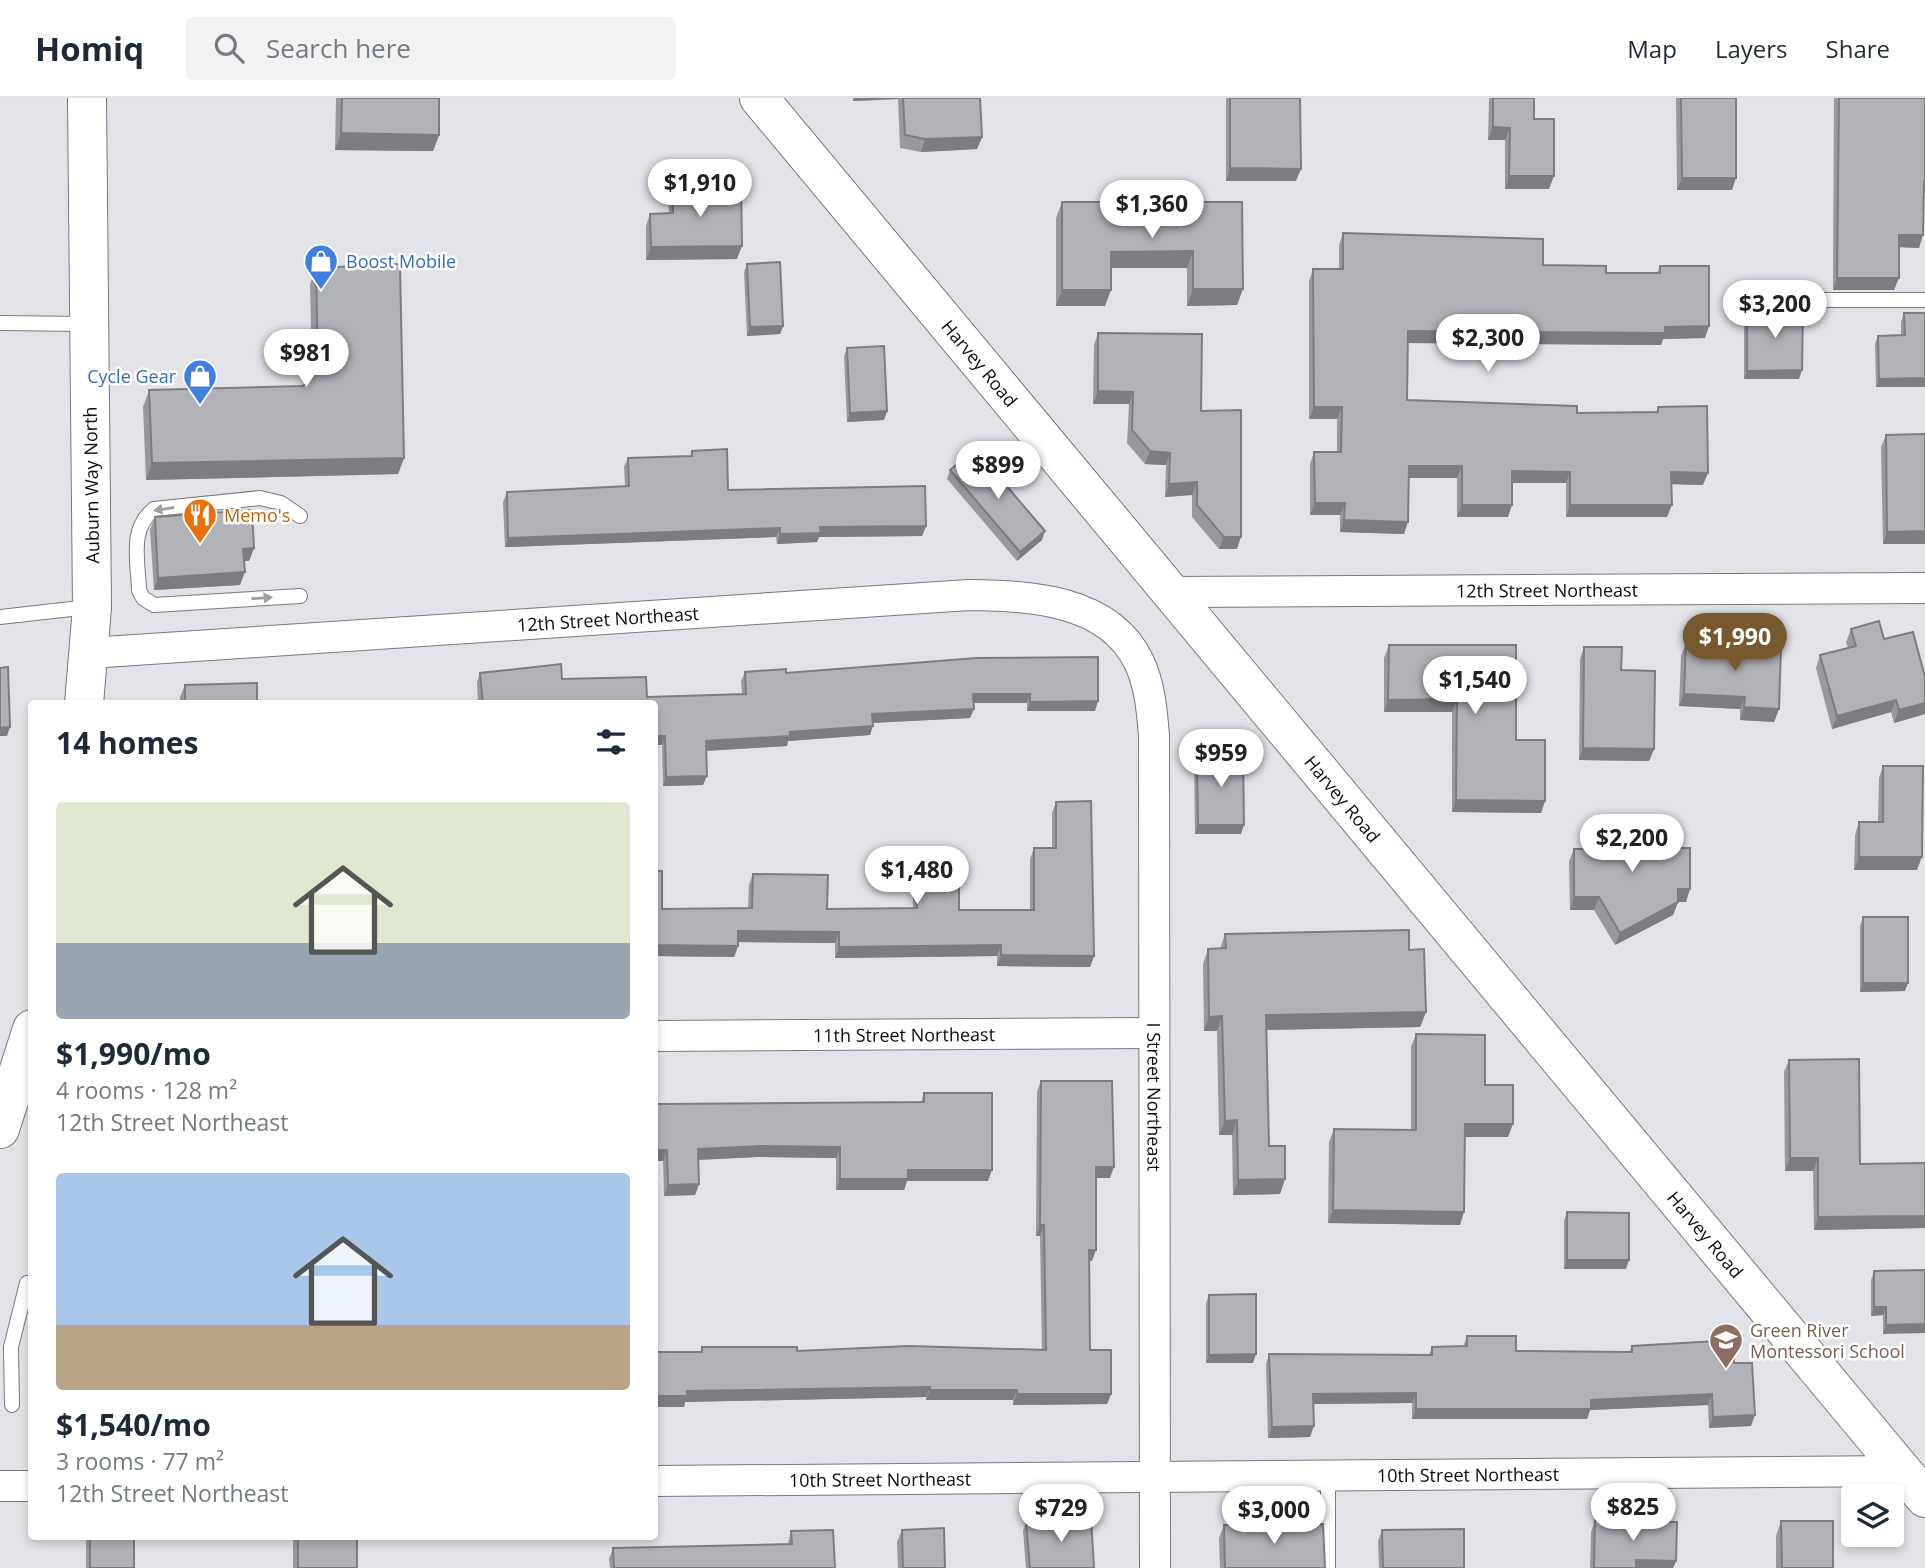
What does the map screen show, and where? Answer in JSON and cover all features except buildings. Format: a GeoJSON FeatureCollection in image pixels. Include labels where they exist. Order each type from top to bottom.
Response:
{"type":"FeatureCollection","features":[{"type":"Feature","properties":{"kind":"main road","name":"Auburn Way North"},"geometry":{"type":"LineString","coordinates":[[85,700],[92,607],[87,98]]}},
{"type":"Feature","properties":{"kind":"main road","name":"Harvey Road"},"geometry":{"type":"LineString","coordinates":[[759,98],[1914,1485]]}},
{"type":"Feature","properties":{"kind":"main road"},"geometry":{"type":"LineString","coordinates":[[0,1129],[28,1042]]}},
{"type":"Feature","properties":{"kind":"street","name":"12th Street Northeast"},"geometry":{"type":"LineString","coordinates":[[1169,592],[1925,588]]}},
{"type":"Feature","properties":{"kind":"street","name":"12th Street Northeast"},"geometry":{"type":"LineString","coordinates":[[89,653],[969,595],[1020,596],[1056,603],[1089,612],[1118,634]]}},
{"type":"Feature","properties":{"kind":"street","name":"I Street Northeast"},"geometry":{"type":"LineString","coordinates":[[1118,634],[1139,661],[1150,694],[1154,736],[1155,1568]]}},
{"type":"Feature","properties":{"kind":"street","name":"11th Street Northeast"},"geometry":{"type":"LineString","coordinates":[[658,1036],[1154,1033]]}},
{"type":"Feature","properties":{"kind":"street","name":"10th Street Northeast"},"geometry":{"type":"LineString","coordinates":[[658,1481],[1328,1475],[1914,1485]]}},
{"type":"Feature","properties":{"kind":"street"},"geometry":{"type":"LineString","coordinates":[[0,1486],[28,1486]]}},
{"type":"Feature","properties":{"kind":"lane"},"geometry":{"type":"LineString","coordinates":[[1771,300],[1925,300]]}},
{"type":"Feature","properties":{"kind":"lane"},"geometry":{"type":"LineString","coordinates":[[0,323],[89,324]]}},
{"type":"Feature","properties":{"kind":"lane"},"geometry":{"type":"LineString","coordinates":[[300,516],[281,503],[260,498],[154,509],[143,517],[136,532],[139,590],[143,598],[154,605],[300,596]]}},
{"type":"Feature","properties":{"kind":"lane"},"geometry":{"type":"LineString","coordinates":[[0,617],[92,607]]}},
{"type":"Feature","properties":{"kind":"lane"},"geometry":{"type":"LineString","coordinates":[[12,1405],[11,1347],[27,1283]]}},
{"type":"Feature","properties":{"kind":"lane"},"geometry":{"type":"LineString","coordinates":[[1328,1475],[1328,1568]]}},
{"type":"Feature","properties":{"kind":"place","name":"Boost Mobile"},"geometry":{"type":"Point","coordinates":[321,291]}},
{"type":"Feature","properties":{"kind":"place","name":"Cycle Gear"},"geometry":{"type":"Point","coordinates":[200,406]}},
{"type":"Feature","properties":{"kind":"place","name":"Memo's"},"geometry":{"type":"Point","coordinates":[200,545]}},
{"type":"Feature","properties":{"kind":"place","name":"Green River Montessori School"},"geometry":{"type":"Point","coordinates":[1726,1370]}}]}
